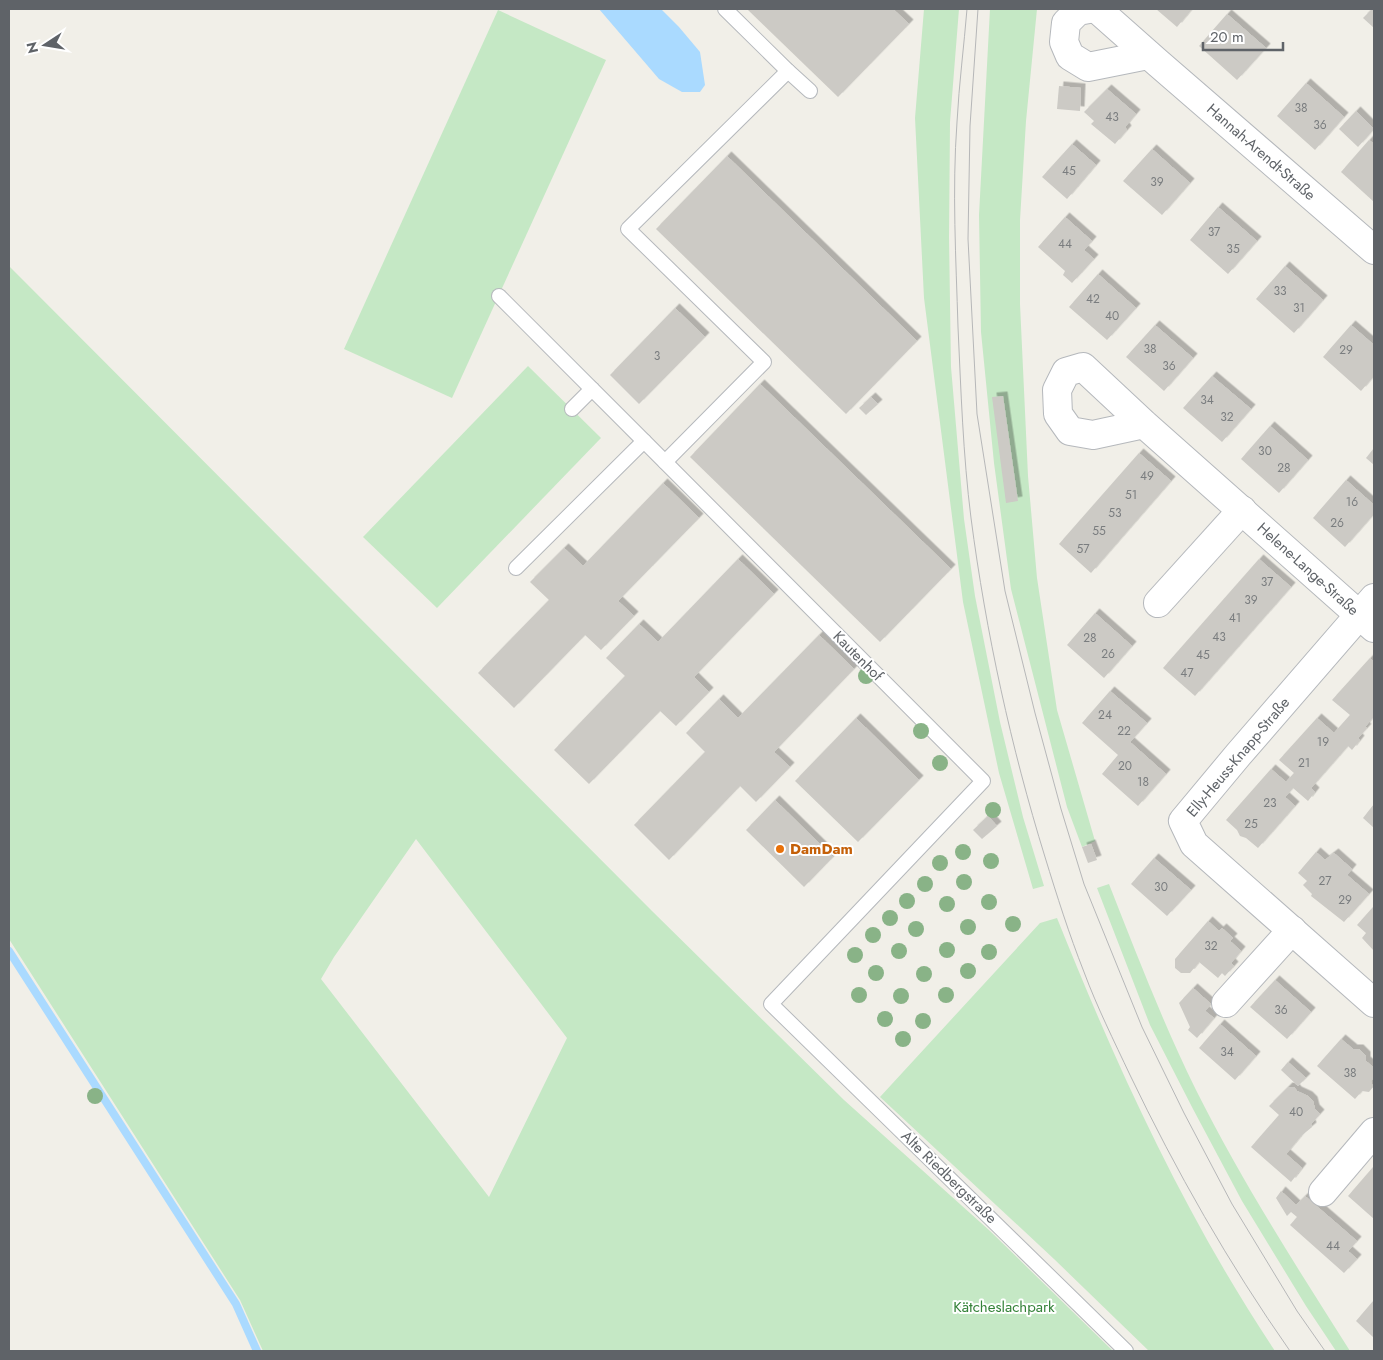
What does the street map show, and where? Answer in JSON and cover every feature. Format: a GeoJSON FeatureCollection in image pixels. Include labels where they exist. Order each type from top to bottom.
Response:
{"type":"FeatureCollection","features":[{"type":"Feature","properties":{"kind":"street"},"geometry":{"type":"LineString","coordinates":[[1090,9],[1078,11],[1066,23],[1064,42],[1070,56],[1088,67],[1148,55]]}},
{"type":"Feature","properties":{"kind":"street","name":"Hannah-Arendt-Straße"},"geometry":{"type":"LineString","coordinates":[[1097,9],[1374,250]]}},
{"type":"Feature","properties":{"kind":"street","name":"Helene-Lange-Straße"},"geometry":{"type":"LineString","coordinates":[[1144,424],[1242,510],[1369,613]]}},
{"type":"Feature","properties":{"kind":"street"},"geometry":{"type":"LineString","coordinates":[[1158,604],[1242,510]]}},
{"type":"Feature","properties":{"kind":"street","name":"Elly-Heuss-Knapp-Straße"},"geometry":{"type":"LineString","coordinates":[[1369,613],[1183,821],[1194,844],[1374,1003]]}},
{"type":"Feature","properties":{"kind":"street"},"geometry":{"type":"LineString","coordinates":[[1226,1003],[1292,930]]}},
{"type":"Feature","properties":{"kind":"street"},"geometry":{"type":"LineString","coordinates":[[1323,1192],[1374,1132]]}},
{"type":"Feature","properties":{"kind":"lane"},"geometry":{"type":"LineString","coordinates":[[725,9],[810,90]]}},
{"type":"Feature","properties":{"kind":"lane"},"geometry":{"type":"LineString","coordinates":[[665,462],[764,362],[628,229],[788,71]]}},
{"type":"Feature","properties":{"kind":"lane","name":"Kautenhof"},"geometry":{"type":"LineString","coordinates":[[499,296],[983,781],[771,1004]]}},
{"type":"Feature","properties":{"kind":"lane"},"geometry":{"type":"LineString","coordinates":[[572,409],[592,389]]}},
{"type":"Feature","properties":{"kind":"lane"},"geometry":{"type":"LineString","coordinates":[[516,568],[644,440]]}},
{"type":"Feature","properties":{"kind":"lane","name":"Alte Riedbergstraße"},"geometry":{"type":"LineString","coordinates":[[771,1004],[1126,1351]]}},
{"type":"Feature","properties":{"kind":"green space"},"geometry":{"type":"Polygon","coordinates":[[[924,9],[959,9],[950,122],[951,367],[964,519],[975,596],[1000,722],[1023,817],[1044,886],[1033,889],[999,773],[963,602],[924,298],[915,118],[924,9]]]}},
{"type":"Feature","properties":{"kind":"green space"},"geometry":{"type":"Polygon","coordinates":[[[990,9],[1037,9],[1026,121],[1020,220],[1020,304],[1028,476],[1037,578],[1057,710],[1095,841],[1082,847],[1067,807],[1011,589],[994,463],[981,332],[979,215],[990,9]]]}},
{"type":"Feature","properties":{"kind":"green space"},"geometry":{"type":"Polygon","coordinates":[[[498,10],[606,60],[452,398],[344,349],[498,10]]]}},
{"type":"Feature","properties":{"kind":"green space","name":"Kätcheslachpark"},"geometry":{"type":"Polygon","coordinates":[[[9,266],[652,911],[844,1100],[990,1231],[1113,1351],[263,1351],[240,1300],[9,939],[9,266]],[[416,839],[334,957],[321,979],[489,1197],[567,1038],[416,839]]]}},
{"type":"Feature","properties":{"kind":"green space"},"geometry":{"type":"Polygon","coordinates":[[[528,366],[601,438],[437,608],[363,537],[528,366]]]}},
{"type":"Feature","properties":{"kind":"green space"},"geometry":{"type":"Polygon","coordinates":[[[1109,884],[1161,1014],[1213,1124],[1309,1287],[1350,1351],[1336,1351],[1306,1306],[1242,1201],[1193,1109],[1150,1025],[1097,888],[1109,884]]]}},
{"type":"Feature","properties":{"kind":"green space"},"geometry":{"type":"Polygon","coordinates":[[[1057,918],[1104,1030],[1182,1194],[1242,1300],[1275,1351],[1149,1351],[1054,1259],[880,1097],[1040,923],[1057,918]]]}},
{"type":"Feature","properties":{"kind":"water"},"geometry":{"type":"Polygon","coordinates":[[[599,9],[661,9],[700,52],[705,85],[700,92],[682,92],[659,79],[599,9]]]}},
{"type":"Feature","properties":{"kind":"building"},"geometry":{"type":"Polygon","coordinates":[[[747,9],[893,9],[909,24],[838,97],[747,9]]]}},
{"type":"Feature","properties":{"kind":"building"},"geometry":{"type":"Polygon","coordinates":[[[1156,9],[1192,9],[1177,27],[1156,9]]]}},
{"type":"Feature","properties":{"kind":"building"},"geometry":{"type":"Polygon","coordinates":[[[1374,9],[1374,28],[1363,18],[1374,9]]]}},
{"type":"Feature","properties":{"kind":"building"},"geometry":{"type":"Polygon","coordinates":[[[1227,14],[1266,48],[1237,80],[1199,46],[1227,14]]]}},
{"type":"Feature","properties":{"kind":"building"},"geometry":{"type":"Polygon","coordinates":[[[1306,83],[1344,117],[1315,150],[1277,116],[1306,83]]]}},
{"type":"Feature","properties":{"kind":"building"},"geometry":{"type":"Polygon","coordinates":[[[1059,86],[1081,88],[1080,111],[1057,109],[1059,86]]]}},
{"type":"Feature","properties":{"kind":"building"},"geometry":{"type":"Polygon","coordinates":[[[1107,89],[1136,114],[1125,127],[1127,130],[1115,144],[1091,124],[1094,121],[1084,112],[1107,89]]]}},
{"type":"Feature","properties":{"kind":"building"},"geometry":{"type":"Polygon","coordinates":[[[1356,111],[1374,129],[1358,147],[1339,129],[1356,111]]]}},
{"type":"Feature","properties":{"kind":"building"},"geometry":{"type":"Polygon","coordinates":[[[1369,140],[1374,144],[1374,202],[1341,172],[1369,140]]]}},
{"type":"Feature","properties":{"kind":"building"},"geometry":{"type":"Polygon","coordinates":[[[1072,144],[1096,165],[1067,199],[1042,177],[1072,144]]]}},
{"type":"Feature","properties":{"kind":"building"},"geometry":{"type":"Polygon","coordinates":[[[1152,149],[1190,183],[1162,215],[1123,181],[1152,149]]]}},
{"type":"Feature","properties":{"kind":"building"},"geometry":{"type":"Polygon","coordinates":[[[727,156],[917,341],[846,414],[656,229],[727,156]]]}},
{"type":"Feature","properties":{"kind":"building"},"geometry":{"type":"Polygon","coordinates":[[[1218,207],[1257,241],[1228,274],[1190,240],[1218,207]]]}},
{"type":"Feature","properties":{"kind":"building"},"geometry":{"type":"Polygon","coordinates":[[[1065,217],[1092,241],[1084,250],[1094,259],[1072,283],[1063,275],[1065,271],[1038,247],[1065,217]]]}},
{"type":"Feature","properties":{"kind":"building"},"geometry":{"type":"Polygon","coordinates":[[[1285,266],[1323,300],[1294,333],[1256,299],[1285,266]]]}},
{"type":"Feature","properties":{"kind":"building"},"geometry":{"type":"Polygon","coordinates":[[[1098,274],[1136,308],[1107,340],[1069,307],[1098,274]]]}},
{"type":"Feature","properties":{"kind":"building"},"geometry":{"type":"Polygon","coordinates":[[[675,308],[705,337],[639,404],[610,375],[675,308]]]}},
{"type":"Feature","properties":{"kind":"building"},"geometry":{"type":"Polygon","coordinates":[[[1155,325],[1193,358],[1164,391],[1126,357],[1155,325]]]}},
{"type":"Feature","properties":{"kind":"building"},"geometry":{"type":"Polygon","coordinates":[[[1351,325],[1374,345],[1374,376],[1361,391],[1323,357],[1351,325]]]}},
{"type":"Feature","properties":{"kind":"building"},"geometry":{"type":"Polygon","coordinates":[[[1212,376],[1251,409],[1222,442],[1183,408],[1212,376]]]}},
{"type":"Feature","properties":{"kind":"building"},"geometry":{"type":"Polygon","coordinates":[[[760,384],[951,569],[880,642],[690,457],[760,384]]]}},
{"type":"Feature","properties":{"kind":"building"},"geometry":{"type":"Polygon","coordinates":[[[1003,396],[1018,501],[1006,503],[992,397],[1003,396]]]}},
{"type":"Feature","properties":{"kind":"building"},"geometry":{"type":"Polygon","coordinates":[[[871,397],[878,404],[866,415],[859,408],[871,397]]]}},
{"type":"Feature","properties":{"kind":"building"},"geometry":{"type":"Polygon","coordinates":[[[1270,426],[1308,460],[1279,493],[1241,459],[1270,426]]]}},
{"type":"Feature","properties":{"kind":"building"},"geometry":{"type":"Polygon","coordinates":[[[1374,448],[1374,465],[1366,458],[1374,448]]]}},
{"type":"Feature","properties":{"kind":"building"},"geometry":{"type":"Polygon","coordinates":[[[1139,453],[1171,481],[1091,573],[1059,544],[1139,453]]]}},
{"type":"Feature","properties":{"kind":"building"},"geometry":{"type":"Polygon","coordinates":[[[1346,480],[1374,505],[1374,514],[1345,547],[1313,518],[1346,480]]]}},
{"type":"Feature","properties":{"kind":"building"},"geometry":{"type":"Polygon","coordinates":[[[663,483],[699,518],[618,601],[634,616],[601,650],[585,635],[514,708],[478,673],[549,600],[530,582],[564,548],[583,566],[663,483]]]}},
{"type":"Feature","properties":{"kind":"building"},"geometry":{"type":"Polygon","coordinates":[[[738,559],[774,594],[694,677],[709,692],[676,726],[660,711],[589,784],[554,750],[625,676],[606,658],[639,624],[658,642],[738,559]]]}},
{"type":"Feature","properties":{"kind":"building"},"geometry":{"type":"Polygon","coordinates":[[[1259,559],[1291,587],[1195,696],[1163,668],[1259,559]]]}},
{"type":"Feature","properties":{"kind":"building"},"geometry":{"type":"Polygon","coordinates":[[[1095,613],[1132,646],[1104,678],[1067,645],[1095,613]]]}},
{"type":"Feature","properties":{"kind":"building"},"geometry":{"type":"Polygon","coordinates":[[[819,635],[854,669],[774,752],[790,767],[756,802],[740,786],[669,860],[634,825],[705,752],[686,733],[719,699],[738,718],[819,635]]]}},
{"type":"Feature","properties":{"kind":"building"},"geometry":{"type":"Polygon","coordinates":[[[1370,658],[1374,662],[1374,716],[1358,738],[1360,740],[1352,750],[1348,746],[1311,788],[1315,792],[1308,801],[1293,788],[1285,797],[1295,806],[1258,848],[1246,838],[1240,836],[1237,830],[1226,820],[1271,769],[1286,782],[1294,773],[1279,760],[1317,718],[1334,733],[1350,715],[1332,700],[1370,658]]]}},
{"type":"Feature","properties":{"kind":"building"},"geometry":{"type":"Polygon","coordinates":[[[1110,691],[1147,723],[1130,742],[1166,774],[1138,806],[1102,774],[1118,755],[1082,723],[1110,691]]]}},
{"type":"Feature","properties":{"kind":"building"},"geometry":{"type":"Polygon","coordinates":[[[856,718],[919,780],[858,842],[795,781],[856,718]]]}},
{"type":"Feature","properties":{"kind":"building"},"geometry":{"type":"Polygon","coordinates":[[[775,800],[833,857],[804,887],[746,830],[775,800]]]}},
{"type":"Feature","properties":{"kind":"building"},"geometry":{"type":"Polygon","coordinates":[[[1374,804],[1374,828],[1363,818],[1374,804]]]}},
{"type":"Feature","properties":{"kind":"building"},"geometry":{"type":"Polygon","coordinates":[[[988,816],[997,826],[982,839],[973,830],[988,816]]]}},
{"type":"Feature","properties":{"kind":"building"},"geometry":{"type":"Polygon","coordinates":[[[1091,844],[1097,860],[1088,863],[1082,847],[1091,844]]]}},
{"type":"Feature","properties":{"kind":"building"},"geometry":{"type":"Polygon","coordinates":[[[1316,852],[1325,860],[1334,853],[1352,869],[1347,875],[1369,894],[1344,922],[1311,896],[1312,894],[1303,885],[1307,881],[1298,873],[1316,852]]]}},
{"type":"Feature","properties":{"kind":"building"},"geometry":{"type":"Polygon","coordinates":[[[1154,858],[1191,890],[1167,916],[1131,884],[1154,858]]]}},
{"type":"Feature","properties":{"kind":"building"},"geometry":{"type":"Polygon","coordinates":[[[1374,906],[1374,951],[1362,938],[1366,933],[1357,925],[1374,906]]]}},
{"type":"Feature","properties":{"kind":"building"},"geometry":{"type":"Polygon","coordinates":[[[1208,921],[1219,931],[1222,928],[1233,938],[1230,941],[1241,951],[1231,963],[1234,966],[1225,976],[1222,973],[1218,978],[1199,962],[1190,973],[1181,973],[1175,968],[1175,959],[1208,921]]]}},
{"type":"Feature","properties":{"kind":"building"},"geometry":{"type":"Polygon","coordinates":[[[1275,980],[1311,1012],[1287,1039],[1250,1007],[1275,980]]]}},
{"type":"Feature","properties":{"kind":"building"},"geometry":{"type":"Polygon","coordinates":[[[1193,988],[1211,1004],[1205,1011],[1214,1018],[1197,1038],[1188,1030],[1190,1027],[1179,1003],[1193,988]]]}},
{"type":"Feature","properties":{"kind":"building"},"geometry":{"type":"Polygon","coordinates":[[[1220,1024],[1256,1056],[1235,1080],[1199,1048],[1220,1024]]]}},
{"type":"Feature","properties":{"kind":"building"},"geometry":{"type":"Polygon","coordinates":[[[1341,1039],[1353,1049],[1359,1049],[1366,1056],[1366,1061],[1374,1068],[1374,1077],[1371,1081],[1373,1087],[1369,1092],[1362,1091],[1355,1099],[1317,1066],[1341,1039]]]}},
{"type":"Feature","properties":{"kind":"building"},"geometry":{"type":"Polygon","coordinates":[[[1288,1062],[1306,1078],[1298,1086],[1281,1070],[1288,1062]]]}},
{"type":"Feature","properties":{"kind":"building"},"geometry":{"type":"Polygon","coordinates":[[[1288,1087],[1294,1087],[1297,1091],[1308,1096],[1320,1114],[1311,1124],[1312,1127],[1301,1136],[1286,1154],[1302,1168],[1291,1182],[1251,1147],[1279,1115],[1269,1106],[1288,1087]]]}},
{"type":"Feature","properties":{"kind":"building"},"geometry":{"type":"Polygon","coordinates":[[[1374,1166],[1374,1219],[1348,1196],[1374,1166]]]}},
{"type":"Feature","properties":{"kind":"building"},"geometry":{"type":"Polygon","coordinates":[[[1281,1191],[1296,1205],[1305,1196],[1357,1241],[1348,1251],[1357,1259],[1344,1273],[1290,1225],[1297,1217],[1291,1212],[1287,1216],[1276,1198],[1281,1191]]]}},
{"type":"Feature","properties":{"kind":"building"},"geometry":{"type":"Polygon","coordinates":[[[1374,1300],[1374,1338],[1356,1321],[1374,1300]]]}},
{"type":"Feature","properties":{"kind":"waterway"},"geometry":{"type":"LineString","coordinates":[[9,951],[236,1304],[257,1351]]}},
{"type":"Feature","properties":{"kind":"tram line"},"geometry":{"type":"LineString","coordinates":[[967,9],[958,108],[955,173],[955,250],[966,471],[984,604],[1021,774],[1059,901],[1100,1011],[1130,1075],[1185,1182],[1246,1285],[1290,1351]]}},
{"type":"Feature","properties":{"kind":"tram line"},"geometry":{"type":"LineString","coordinates":[[978,9],[970,126],[968,239],[977,414],[1005,591],[1035,713],[1084,884],[1142,1027],[1184,1113],[1232,1204],[1297,1311],[1325,1351]]}},
{"type":"Feature","properties":{"kind":"place","name":"DamDam"},"geometry":{"type":"Point","coordinates":[780,849]}}]}
